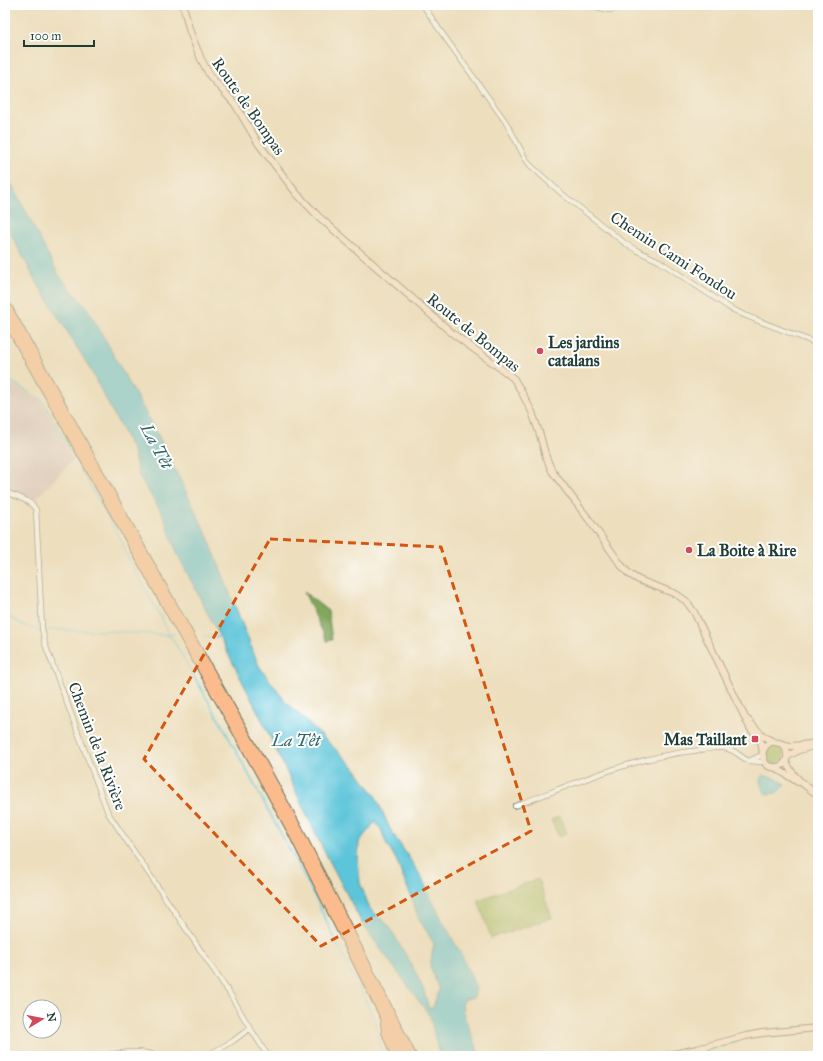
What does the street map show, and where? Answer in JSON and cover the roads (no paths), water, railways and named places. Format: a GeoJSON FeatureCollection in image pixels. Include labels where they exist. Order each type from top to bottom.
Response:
{"type":"FeatureCollection","features":[{"type":"Feature","properties":{"kind":"highway"},"geometry":{"type":"LineString","coordinates":[[5,303],[299,831],[412,1056]]}},
{"type":"Feature","properties":{"kind":"highway"},"geometry":{"type":"LineString","coordinates":[[5,317],[291,830],[404,1056]]}},
{"type":"Feature","properties":{"kind":"highway"},"geometry":{"type":"LineString","coordinates":[[383,1015],[386,1032],[395,1056]]}},
{"type":"Feature","properties":{"kind":"highway"},"geometry":{"type":"LineString","coordinates":[[398,1028],[417,1056]]}},
{"type":"Feature","properties":{"kind":"main road","name":"Route de Bompas"},"geometry":{"type":"LineString","coordinates":[[183,5],[190,32],[201,60],[210,76],[235,104],[258,143],[297,194],[318,216],[452,333],[507,373],[514,380],[532,412],[552,471],[630,574],[639,580],[676,594],[686,601],[694,612],[739,707]]}},
{"type":"Feature","properties":{"kind":"main road"},"geometry":{"type":"LineString","coordinates":[[739,707],[758,731],[766,738],[774,742],[787,746],[818,743]]}},
{"type":"Feature","properties":{"kind":"main road"},"geometry":{"type":"LineString","coordinates":[[739,707],[750,728],[760,739],[764,762],[770,767],[774,767],[792,779],[803,784]]}},
{"type":"Feature","properties":{"kind":"main road"},"geometry":{"type":"LineString","coordinates":[[762,753],[767,745],[774,742]]}},
{"type":"Feature","properties":{"kind":"main road"},"geometry":{"type":"LineString","coordinates":[[782,744],[787,749],[787,759],[791,771],[803,784],[818,795]]}},
{"type":"Feature","properties":{"kind":"main road"},"geometry":{"type":"LineString","coordinates":[[774,767],[780,766],[793,753],[806,748],[818,746]]}},
{"type":"Feature","properties":{"kind":"main road"},"geometry":{"type":"LineString","coordinates":[[664,1056],[762,1033],[818,1028]]}},
{"type":"Feature","properties":{"kind":"street","name":"Chemin Cami Fondou"},"geometry":{"type":"LineString","coordinates":[[423,5],[438,29],[505,121],[530,165],[561,193],[626,244],[659,261],[730,308],[818,345]]}},
{"type":"Feature","properties":{"kind":"street"},"geometry":{"type":"LineString","coordinates":[[589,5],[610,10],[631,5]]}},
{"type":"Feature","properties":{"kind":"street","name":"Chemin de la Rivière"},"geometry":{"type":"LineString","coordinates":[[5,492],[28,501],[36,510],[42,628],[45,644],[108,812],[230,994],[268,1056]]}},
{"type":"Feature","properties":{"kind":"street"},"geometry":{"type":"LineString","coordinates":[[515,806],[613,769],[653,757],[695,750],[728,748],[749,761],[764,762]]}},
{"type":"Feature","properties":{"kind":"street"},"geometry":{"type":"LineString","coordinates":[[749,761],[762,753]]}},
{"type":"Feature","properties":{"kind":"street"},"geometry":{"type":"LineString","coordinates":[[206,1056],[233,1041],[250,1028]]}},
{"type":"Feature","properties":{"kind":"street"},"geometry":{"type":"LineString","coordinates":[[100,1056],[131,1052],[147,1052],[157,1056]]}},
{"type":"Feature","properties":{"kind":"water","name":"La Têt"},"geometry":{"type":"Polygon","coordinates":[[[5,171],[58,274],[89,311],[159,437],[208,537],[259,666],[285,701],[352,765],[375,795],[390,829],[420,875],[462,956],[476,988],[474,997],[465,999],[462,1004],[463,1013],[480,1056],[439,1055],[430,1016],[363,925],[319,841],[263,722],[177,553],[163,515],[139,476],[133,451],[89,367],[33,276],[5,223],[5,171]],[[375,822],[359,842],[358,861],[360,883],[370,909],[389,926],[411,964],[423,988],[429,1009],[433,1007],[439,989],[430,966],[434,944],[418,917],[396,859],[387,845],[381,829],[375,822]]]}},
{"type":"Feature","properties":{"kind":"water"},"geometry":{"type":"Polygon","coordinates":[[[763,775],[782,781],[785,784],[777,793],[766,794],[761,786],[761,777],[763,775]]]}},
{"type":"Feature","properties":{"kind":"waterway"},"geometry":{"type":"LineString","coordinates":[[5,378],[42,400],[123,544],[126,554],[166,627],[168,635],[172,638],[222,725],[313,893],[375,1021],[383,1056]]}},
{"type":"Feature","properties":{"kind":"waterway"},"geometry":{"type":"LineString","coordinates":[[5,615],[27,627],[39,630]]}},
{"type":"Feature","properties":{"kind":"waterway"},"geometry":{"type":"LineString","coordinates":[[44,630],[174,634]]}},
{"type":"Feature","properties":{"kind":"waterway"},"geometry":{"type":"LineString","coordinates":[[203,636],[221,637]]}},
{"type":"Feature","properties":{"kind":"waterway"},"geometry":{"type":"LineString","coordinates":[[716,1048],[736,1042]]}},
{"type":"Feature","properties":{"kind":"waterway"},"geometry":{"type":"LineString","coordinates":[[697,1053],[713,1049]]}},
{"type":"Feature","properties":{"kind":"waterway"},"geometry":{"type":"LineString","coordinates":[[25,1056],[28,1053],[55,1056]]}},
{"type":"Feature","properties":{"kind":"waterway"},"geometry":{"type":"LineString","coordinates":[[81,1056],[96,1053],[98,1054]]}},
{"type":"Feature","properties":{"kind":"waterway"},"geometry":{"type":"LineString","coordinates":[[687,1056],[694,1054]]}},
{"type":"Feature","properties":{"kind":"place","name":"Les jardins catalans"},"geometry":{"type":"Point","coordinates":[540,351]}},
{"type":"Feature","properties":{"kind":"place","name":"La Boite à Rire"},"geometry":{"type":"Point","coordinates":[689,550]}},
{"type":"Feature","properties":{"kind":"place","name":"Mas Taillant"},"geometry":{"type":"Point","coordinates":[755,739]}}]}
